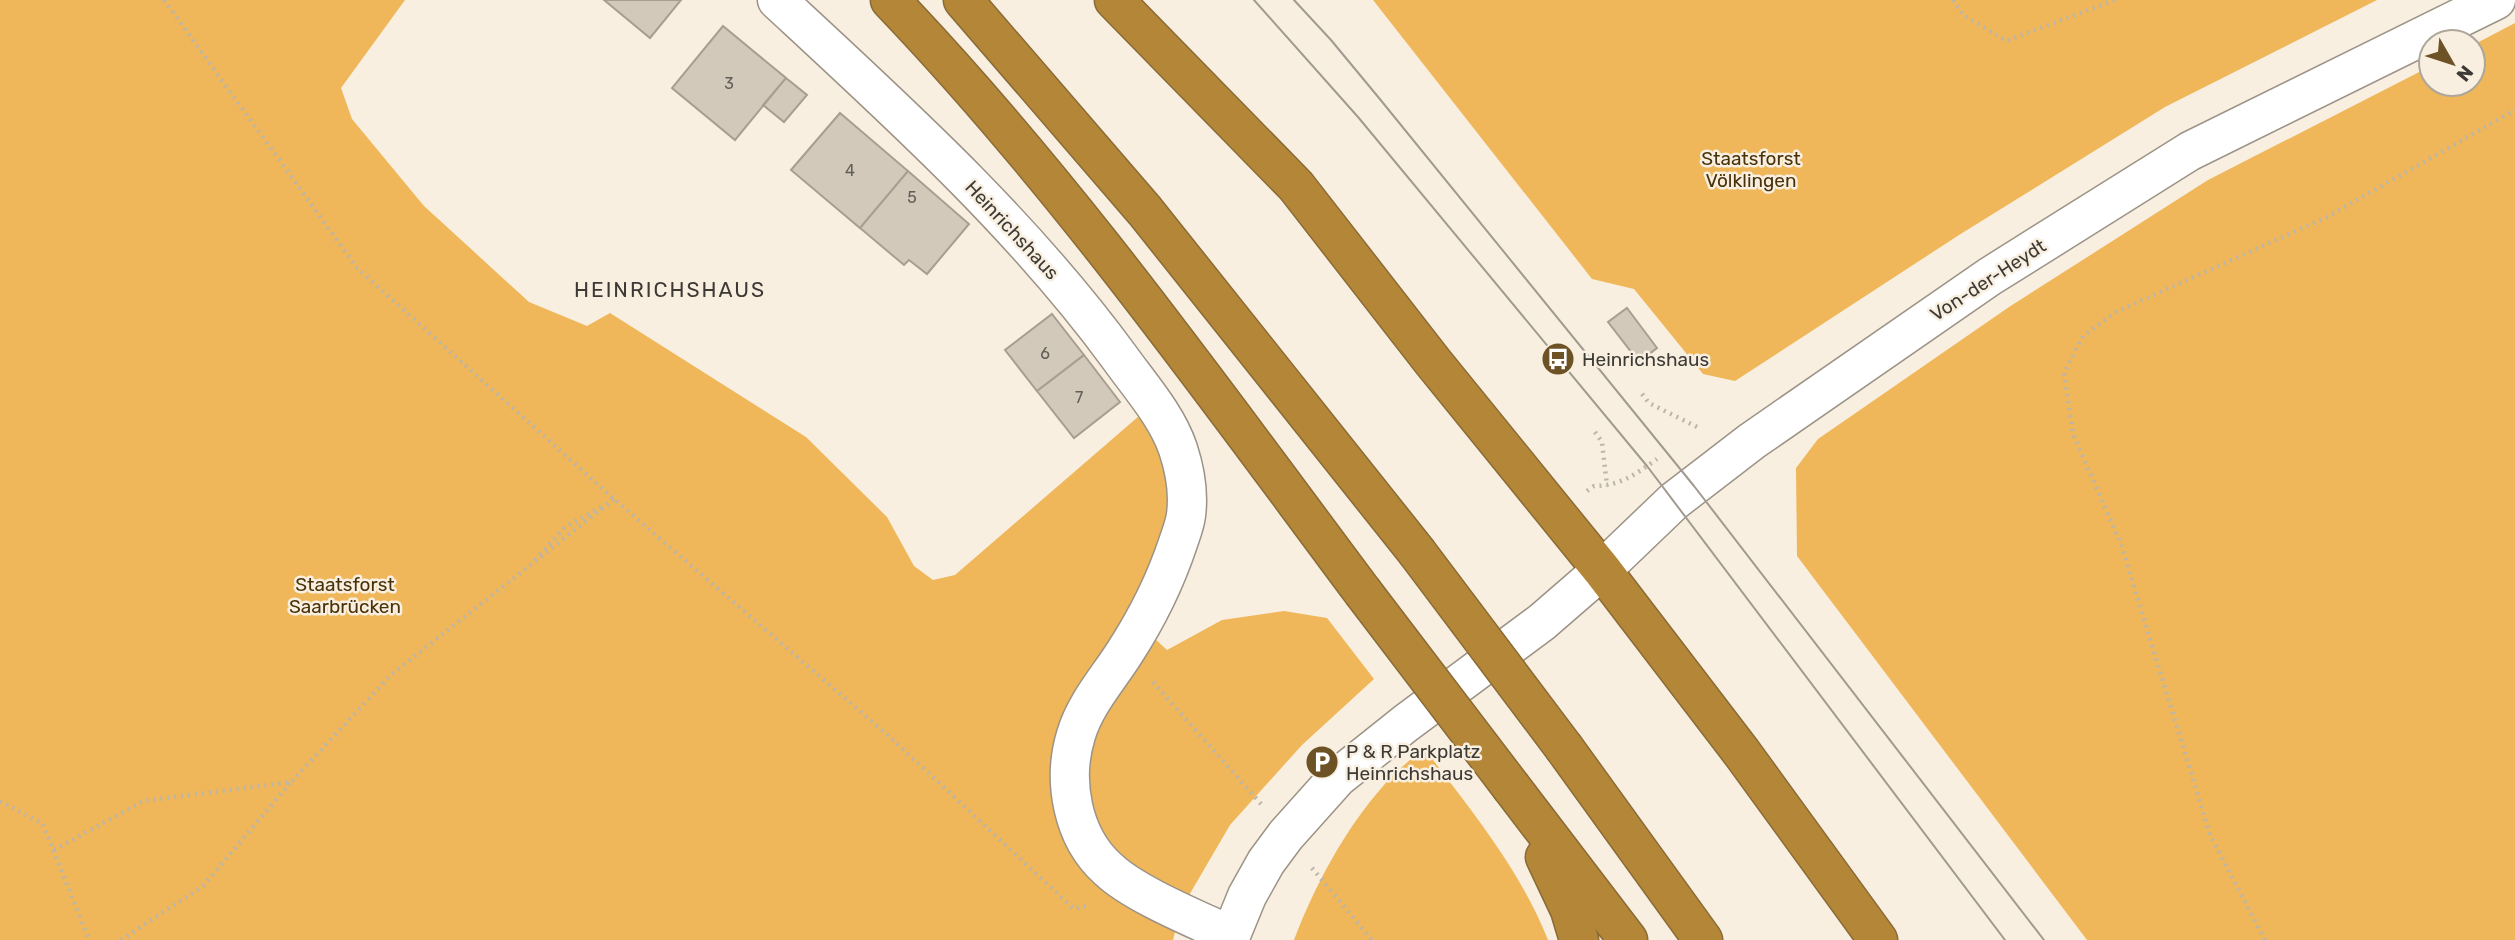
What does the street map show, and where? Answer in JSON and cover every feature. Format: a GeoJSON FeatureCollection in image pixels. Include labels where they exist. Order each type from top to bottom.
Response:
{"type":"FeatureCollection","features":[{"type":"Feature","properties":{"kind":"highway"},"geometry":{"type":"LineString","coordinates":[[890,0],[949,62],[1098,239],[1628,940]]}},
{"type":"Feature","properties":{"kind":"highway"},"geometry":{"type":"LineString","coordinates":[[963,0],[1145,211],[1416,551],[1565,749],[1703,940]]}},
{"type":"Feature","properties":{"kind":"highway"},"geometry":{"type":"LineString","coordinates":[[1114,0],[1296,186],[1433,362],[1602,570],[1742,753],[1878,940]]}},
{"type":"Feature","properties":{"kind":"highway"},"geometry":{"type":"LineString","coordinates":[[1513,788],[1570,910],[1579,940]]}},
{"type":"Feature","properties":{"kind":"street","name":"Heinrichshaus"},"geometry":{"type":"LineString","coordinates":[[777,0],[890,105],[995,210],[1062,282],[1154,404],[1177,446],[1187,482],[1186,517],[1155,600],[1125,652],[1095,695],[1076,735],[1070,776],[1072,807],[1089,847],[1108,870],[1143,892],[1229,937]]}},
{"type":"Feature","properties":{"kind":"street","name":"Von-der-Heydt"},"geometry":{"type":"LineString","coordinates":[[1229,937],[1247,896],[1286,835],[1337,778],[1528,632],[1602,570],[1674,501],[1752,441],[1989,277],[2190,151],[2496,0]]}},
{"type":"Feature","properties":{"kind":"path"},"geometry":{"type":"LineString","coordinates":[[164,0],[357,268],[614,499],[891,738],[1074,909],[1143,892]]}},
{"type":"Feature","properties":{"kind":"path"},"geometry":{"type":"LineString","coordinates":[[1953,0],[1963,15],[2007,41],[2115,0]]}},
{"type":"Feature","properties":{"kind":"path"},"geometry":{"type":"LineString","coordinates":[[2265,940],[2210,835],[2121,544],[2073,435],[2064,373],[2083,336],[2116,312],[2327,217],[2515,110]]}},
{"type":"Feature","properties":{"kind":"path"},"geometry":{"type":"LineString","coordinates":[[1642,394],[1649,403],[1701,429],[1693,435]]}},
{"type":"Feature","properties":{"kind":"path"},"geometry":{"type":"LineString","coordinates":[[1595,432],[1602,442],[1607,486]]}},
{"type":"Feature","properties":{"kind":"path"},"geometry":{"type":"LineString","coordinates":[[1586,492],[1594,486],[1626,481],[1666,453]]}},
{"type":"Feature","properties":{"kind":"path"},"geometry":{"type":"LineString","coordinates":[[524,572],[565,527],[614,499]]}},
{"type":"Feature","properties":{"kind":"path"},"geometry":{"type":"LineString","coordinates":[[121,940],[203,886],[291,782],[393,674],[614,499]]}},
{"type":"Feature","properties":{"kind":"path"},"geometry":{"type":"LineString","coordinates":[[1125,652],[1242,780],[1372,940]]}},
{"type":"Feature","properties":{"kind":"path"},"geometry":{"type":"LineString","coordinates":[[54,850],[143,801],[291,782]]}},
{"type":"Feature","properties":{"kind":"path"},"geometry":{"type":"LineString","coordinates":[[0,801],[43,824],[89,940]]}},
{"type":"Feature","properties":{"kind":"green space","name":"Staatsforst Saarbrücken"},"geometry":{"type":"Polygon","coordinates":[[[0,0],[405,0],[341,88],[352,119],[424,206],[529,302],[587,326],[610,313],[806,437],[887,517],[914,566],[933,580],[955,575],[1139,416],[1171,469],[1167,514],[1149,566],[1126,612],[1167,650],[1222,620],[1284,611],[1327,618],[1374,679],[1302,745],[1230,825],[1181,909],[1173,940],[0,940],[0,0]]]}},
{"type":"Feature","properties":{"kind":"green space","name":"Staatsforst Völklingen"},"geometry":{"type":"Polygon","coordinates":[[[1373,0],[2377,0],[2165,107],[1959,235],[1735,381],[1703,374],[1634,289],[1592,279],[1373,0]]]}},
{"type":"Feature","properties":{"kind":"green space"},"geometry":{"type":"Polygon","coordinates":[[[2515,23],[2515,940],[2087,940],[1797,556],[1796,468],[1818,439],[2009,307],[2208,180],[2417,73],[2417,98],[2487,98],[2487,38],[2515,23]]]}},
{"type":"Feature","properties":{"kind":"green space"},"geometry":{"type":"Polygon","coordinates":[[[1424,748],[1509,864],[1548,940],[1294,940],[1321,878],[1356,820],[1388,780],[1424,748]]]}},
{"type":"Feature","properties":{"kind":"building"},"geometry":{"type":"Polygon","coordinates":[[[604,0],[681,0],[650,38],[604,0]]]}},
{"type":"Feature","properties":{"kind":"building"},"geometry":{"type":"Polygon","coordinates":[[[723,26],[786,78],[735,140],[672,88],[723,26]]]}},
{"type":"Feature","properties":{"kind":"building"},"geometry":{"type":"Polygon","coordinates":[[[786,78],[807,95],[784,122],[763,105],[786,78]]]}},
{"type":"Feature","properties":{"kind":"building"},"geometry":{"type":"Polygon","coordinates":[[[840,113],[908,171],[860,228],[791,170],[840,113]]]}},
{"type":"Feature","properties":{"kind":"building"},"geometry":{"type":"Polygon","coordinates":[[[908,171],[969,224],[927,274],[909,260],[904,265],[860,228],[908,171]]]}},
{"type":"Feature","properties":{"kind":"building"},"geometry":{"type":"Polygon","coordinates":[[[1627,308],[1657,348],[1639,362],[1608,322],[1627,308]]]}},
{"type":"Feature","properties":{"kind":"building"},"geometry":{"type":"Polygon","coordinates":[[[1052,314],[1084,355],[1037,391],[1005,350],[1052,314]]]}},
{"type":"Feature","properties":{"kind":"building"},"geometry":{"type":"Polygon","coordinates":[[[1084,355],[1120,402],[1074,438],[1037,391],[1084,355]]]}},
{"type":"Feature","properties":{"kind":"tram line"},"geometry":{"type":"LineString","coordinates":[[1254,0],[1358,117],[1647,466],[2005,940]]}},
{"type":"Feature","properties":{"kind":"tram line"},"geometry":{"type":"LineString","coordinates":[[1294,0],[1379,98],[1694,486],[2044,940]]}},
{"type":"Feature","properties":{"kind":"place","name":"Heinrichshaus"},"geometry":{"type":"Point","coordinates":[1558,359]}},
{"type":"Feature","properties":{"kind":"place","name":"P & R Parkplatz Heinrichshaus"},"geometry":{"type":"Point","coordinates":[1322,762]}},
{"type":"Feature","properties":{"kind":"district","name":"HEINRICHSHAUS"},"geometry":{"type":"Point","coordinates":[670,289]}}]}
